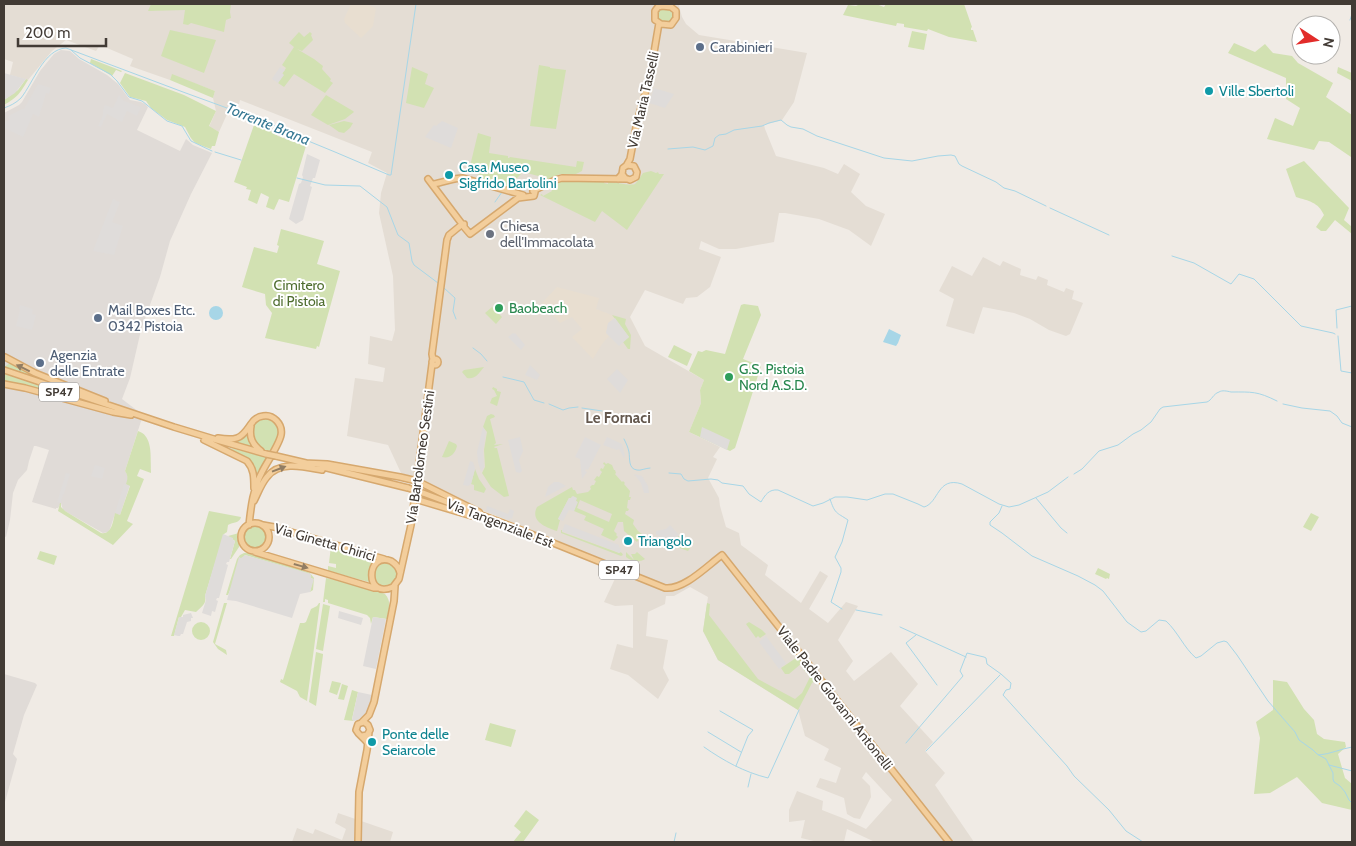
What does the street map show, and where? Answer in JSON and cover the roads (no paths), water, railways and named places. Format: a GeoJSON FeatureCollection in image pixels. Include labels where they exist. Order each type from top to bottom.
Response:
{"type":"FeatureCollection","features":[{"type":"Feature","properties":{"kind":"main road"},"geometry":{"type":"LineString","coordinates":[[666,5],[674,9],[677,15],[673,23],[666,25],[659,23],[655,18],[656,7],[666,5]]}},
{"type":"Feature","properties":{"kind":"main road","name":"Via Maria Tasselli"},"geometry":{"type":"LineString","coordinates":[[626,166],[630,159],[637,122],[650,76],[659,23]]}},
{"type":"Feature","properties":{"kind":"main road","name":"Via Maria Tasselli"},"geometry":{"type":"LineString","coordinates":[[656,41],[660,30],[666,25]]}},
{"type":"Feature","properties":{"kind":"main road","name":"Via Maria Tasselli"},"geometry":{"type":"LineString","coordinates":[[630,159],[632,166]]}},
{"type":"Feature","properties":{"kind":"main road"},"geometry":{"type":"LineString","coordinates":[[533,192],[520,196],[463,178],[433,184],[462,226],[470,234],[518,198],[533,192],[555,180],[562,178],[618,179],[632,179],[636,176],[636,170],[632,166],[626,166],[618,179]]}},
{"type":"Feature","properties":{"kind":"main road"},"geometry":{"type":"LineString","coordinates":[[622,174],[627,179]]}},
{"type":"Feature","properties":{"kind":"main road","name":"Via Bartolomeo Sestini"},"geometry":{"type":"LineString","coordinates":[[400,574],[415,499],[447,243],[462,226]]}},
{"type":"Feature","properties":{"kind":"main road"},"geometry":{"type":"LineString","coordinates":[[4,358],[117,409]]}},
{"type":"Feature","properties":{"kind":"main road","name":"SP47"},"geometry":{"type":"LineString","coordinates":[[4,371],[117,409]]}},
{"type":"Feature","properties":{"kind":"main road"},"geometry":{"type":"LineString","coordinates":[[4,384],[117,409]]}},
{"type":"Feature","properties":{"kind":"main road","name":"Via Tangenziale Est"},"geometry":{"type":"LineString","coordinates":[[117,409],[204,438],[408,488],[516,528],[665,588],[672,588],[682,584],[722,555]]}},
{"type":"Feature","properties":{"kind":"main road"},"geometry":{"type":"LineString","coordinates":[[204,438],[237,438],[244,434],[251,423],[258,417],[264,415],[274,418],[278,422],[281,432],[279,440],[253,494]]}},
{"type":"Feature","properties":{"kind":"main road"},"geometry":{"type":"LineString","coordinates":[[251,423],[250,433],[252,441],[257,448],[266,454]]}},
{"type":"Feature","properties":{"kind":"main road"},"geometry":{"type":"LineString","coordinates":[[204,438],[244,460],[254,472],[249,525]]}},
{"type":"Feature","properties":{"kind":"main road"},"geometry":{"type":"LineString","coordinates":[[304,462],[327,464],[417,481],[474,509],[485,517]]}},
{"type":"Feature","properties":{"kind":"main road"},"geometry":{"type":"LineString","coordinates":[[250,509],[267,476],[279,468],[293,466],[345,472]]}},
{"type":"Feature","properties":{"kind":"main road"},"geometry":{"type":"LineString","coordinates":[[416,489],[424,486]]}},
{"type":"Feature","properties":{"kind":"main road"},"geometry":{"type":"LineString","coordinates":[[415,499],[472,516],[485,517]]}},
{"type":"Feature","properties":{"kind":"main road"},"geometry":{"type":"LineString","coordinates":[[250,509],[260,524],[268,531],[269,540],[264,549],[255,552]]}},
{"type":"Feature","properties":{"kind":"main road"},"geometry":{"type":"LineString","coordinates":[[260,524],[249,525],[242,531],[241,540],[245,548],[374,588],[389,589],[395,586],[400,579],[397,566],[388,561]]}},
{"type":"Feature","properties":{"kind":"main road","name":"Via Ginetta Chirici"},"geometry":{"type":"LineString","coordinates":[[260,524],[388,561]]}},
{"type":"Feature","properties":{"kind":"main road"},"geometry":{"type":"LineString","coordinates":[[392,609],[391,597],[372,581],[372,570],[378,562],[397,560],[401,557],[406,546]]}},
{"type":"Feature","properties":{"kind":"main road","name":"Viale Padre Giovanni Antonelli"},"geometry":{"type":"LineString","coordinates":[[722,555],[949,842]]}},
{"type":"Feature","properties":{"kind":"main road"},"geometry":{"type":"LineString","coordinates":[[358,842],[359,792],[395,586]]}},
{"type":"Feature","properties":{"kind":"main road"},"geometry":{"type":"LineString","coordinates":[[368,744],[356,728],[369,715],[374,702]]}},
{"type":"Feature","properties":{"kind":"main road"},"geometry":{"type":"LineString","coordinates":[[362,722],[367,724],[369,730]]}},
{"type":"Feature","properties":{"kind":"main road"},"geometry":{"type":"LineString","coordinates":[[362,736],[366,735],[369,730]]}},
{"type":"Feature","properties":{"kind":"water"},"geometry":{"type":"Polygon","coordinates":[[[213,306],[219,306],[223,313],[219,320],[213,320],[209,316],[209,310],[213,306]]]}},
{"type":"Feature","properties":{"kind":"water"},"geometry":{"type":"Polygon","coordinates":[[[889,329],[901,335],[896,346],[883,342],[889,329]]]}},
{"type":"Feature","properties":{"kind":"waterway","name":"Torrente Brana"},"geometry":{"type":"LineString","coordinates":[[4,108],[21,98],[45,60],[51,54],[66,48],[271,124],[391,175],[416,4]]}},
{"type":"Feature","properties":{"kind":"waterway"},"geometry":{"type":"LineString","coordinates":[[1350,20],[1352,14]]}},
{"type":"Feature","properties":{"kind":"waterway"},"geometry":{"type":"LineString","coordinates":[[71,50],[80,58],[110,74],[129,97],[142,101],[167,121],[182,126],[191,141],[212,151]]}},
{"type":"Feature","properties":{"kind":"waterway"},"geometry":{"type":"LineString","coordinates":[[668,149],[693,147],[705,150],[713,146],[715,138],[719,135],[781,120],[791,127],[803,129],[817,136],[884,158],[912,161],[938,156],[955,156],[962,166],[996,182],[1004,188],[1015,191],[1046,206]]}},
{"type":"Feature","properties":{"kind":"waterway"},"geometry":{"type":"LineString","coordinates":[[215,152],[241,160]]}},
{"type":"Feature","properties":{"kind":"waterway"},"geometry":{"type":"LineString","coordinates":[[297,178],[325,185],[360,186],[387,207],[398,235],[409,243],[414,265],[438,283]]}},
{"type":"Feature","properties":{"kind":"waterway"},"geometry":{"type":"LineString","coordinates":[[495,202],[504,192]]}},
{"type":"Feature","properties":{"kind":"waterway"},"geometry":{"type":"LineString","coordinates":[[508,193],[516,196]]}},
{"type":"Feature","properties":{"kind":"waterway"},"geometry":{"type":"LineString","coordinates":[[1050,208],[1109,235]]}},
{"type":"Feature","properties":{"kind":"waterway"},"geometry":{"type":"LineString","coordinates":[[1172,256],[1194,263],[1231,284],[1239,274],[1254,279],[1301,326],[1335,334]]}},
{"type":"Feature","properties":{"kind":"waterway"},"geometry":{"type":"LineString","coordinates":[[444,288],[455,298],[453,311],[456,319]]}},
{"type":"Feature","properties":{"kind":"waterway"},"geometry":{"type":"LineString","coordinates":[[1337,328],[1336,310],[1352,306]]}},
{"type":"Feature","properties":{"kind":"waterway"},"geometry":{"type":"LineString","coordinates":[[1338,336],[1341,371],[1352,373]]}},
{"type":"Feature","properties":{"kind":"waterway"},"geometry":{"type":"LineString","coordinates":[[473,348],[487,361]]}},
{"type":"Feature","properties":{"kind":"waterway"},"geometry":{"type":"LineString","coordinates":[[503,377],[524,382],[534,400],[544,403]]}},
{"type":"Feature","properties":{"kind":"waterway"},"geometry":{"type":"LineString","coordinates":[[1074,474],[1082,469],[1099,451],[1118,445],[1141,430],[1151,422],[1163,407],[1207,402],[1220,391],[1254,393],[1277,401]]}},
{"type":"Feature","properties":{"kind":"waterway"},"geometry":{"type":"LineString","coordinates":[[549,404],[563,410],[578,407]]}},
{"type":"Feature","properties":{"kind":"waterway"},"geometry":{"type":"LineString","coordinates":[[1283,404],[1330,411],[1342,423],[1352,427]]}},
{"type":"Feature","properties":{"kind":"waterway"},"geometry":{"type":"LineString","coordinates":[[582,408],[602,411]]}},
{"type":"Feature","properties":{"kind":"waterway"},"geometry":{"type":"LineString","coordinates":[[624,439],[629,450],[632,468],[638,470],[650,468]]}},
{"type":"Feature","properties":{"kind":"waterway"},"geometry":{"type":"LineString","coordinates":[[669,473],[681,474],[688,481],[711,479],[722,483],[743,486],[749,494],[761,502],[770,492],[778,490],[813,506],[835,497],[867,500],[885,494],[893,494],[924,507],[933,501],[943,487],[954,483],[962,484],[999,504],[1009,507],[1019,505],[1048,492],[1068,477]]}},
{"type":"Feature","properties":{"kind":"waterway"},"geometry":{"type":"LineString","coordinates":[[1036,498],[1067,533]]}},
{"type":"Feature","properties":{"kind":"waterway"},"geometry":{"type":"LineString","coordinates":[[830,499],[836,512],[848,520],[842,542],[835,557],[841,572],[831,602],[842,609]]}},
{"type":"Feature","properties":{"kind":"waterway"},"geometry":{"type":"LineString","coordinates":[[1002,506],[999,513],[990,522],[990,525],[1032,556],[1095,585],[1103,591],[1127,622],[1141,632],[1146,631],[1159,620],[1166,621],[1196,658],[1217,643],[1227,642],[1268,701],[1295,732],[1299,740],[1326,759],[1333,773],[1334,782],[1340,786],[1352,803]]}},
{"type":"Feature","properties":{"kind":"waterway"},"geometry":{"type":"LineString","coordinates":[[856,610],[882,615]]}},
{"type":"Feature","properties":{"kind":"waterway"},"geometry":{"type":"LineString","coordinates":[[900,627],[966,657]]}},
{"type":"Feature","properties":{"kind":"waterway"},"geometry":{"type":"LineString","coordinates":[[916,635],[906,643],[937,685]]}},
{"type":"Feature","properties":{"kind":"waterway"},"geometry":{"type":"LineString","coordinates":[[906,743],[963,676],[960,671],[967,653],[984,657],[987,664],[1011,683],[1010,689],[1006,690],[1003,695],[1074,776],[1109,810],[1126,831],[1143,842]]}},
{"type":"Feature","properties":{"kind":"waterway"},"geometry":{"type":"LineString","coordinates":[[926,751],[1000,675]]}},
{"type":"Feature","properties":{"kind":"waterway"},"geometry":{"type":"LineString","coordinates":[[704,747],[734,766],[768,778],[799,710]]}},
{"type":"Feature","properties":{"kind":"waterway"},"geometry":{"type":"LineString","coordinates":[[720,711],[753,730],[748,736],[736,766]]}},
{"type":"Feature","properties":{"kind":"waterway"},"geometry":{"type":"LineString","coordinates":[[708,732],[741,752]]}},
{"type":"Feature","properties":{"kind":"waterway"},"geometry":{"type":"LineString","coordinates":[[1319,755],[1352,747]]}},
{"type":"Feature","properties":{"kind":"waterway"},"geometry":{"type":"LineString","coordinates":[[1329,765],[1352,771]]}},
{"type":"Feature","properties":{"kind":"waterway"},"geometry":{"type":"LineString","coordinates":[[748,787],[751,774]]}},
{"type":"Feature","properties":{"kind":"waterway"},"geometry":{"type":"LineString","coordinates":[[674,842],[676,833]]}},
{"type":"Feature","properties":{"kind":"place","name":"Carabinieri"},"geometry":{"type":"Point","coordinates":[700,47]}},
{"type":"Feature","properties":{"kind":"place","name":"Ville Sbertoli"},"geometry":{"type":"Point","coordinates":[1209,91]}},
{"type":"Feature","properties":{"kind":"place","name":"Casa Museo Sigfrido Bartolini"},"geometry":{"type":"Point","coordinates":[449,175]}},
{"type":"Feature","properties":{"kind":"place","name":"Chiesa dell'Immacolata"},"geometry":{"type":"Point","coordinates":[490,234]}},
{"type":"Feature","properties":{"kind":"place","name":"Baobeach"},"geometry":{"type":"Point","coordinates":[499,308]}},
{"type":"Feature","properties":{"kind":"place","name":"Mail Boxes Etc. 0342 Pistoia"},"geometry":{"type":"Point","coordinates":[98,318]}},
{"type":"Feature","properties":{"kind":"place","name":"Agenzia delle Entrate"},"geometry":{"type":"Point","coordinates":[40,363]}},
{"type":"Feature","properties":{"kind":"place","name":"G.S. Pistoia Nord A.S.D."},"geometry":{"type":"Point","coordinates":[729,377]}},
{"type":"Feature","properties":{"kind":"place","name":"Triangolo"},"geometry":{"type":"Point","coordinates":[628,541]}},
{"type":"Feature","properties":{"kind":"place","name":"Ponte delle Seiarcole"},"geometry":{"type":"Point","coordinates":[372,742]}},
{"type":"Feature","properties":{"kind":"district","name":"Le Fornaci"},"geometry":{"type":"Point","coordinates":[618,418]}},
{"type":"Feature","properties":{"kind":"park label","name":"Cimitero di Pistoia"},"geometry":{"type":"Point","coordinates":[299,294]}}]}
